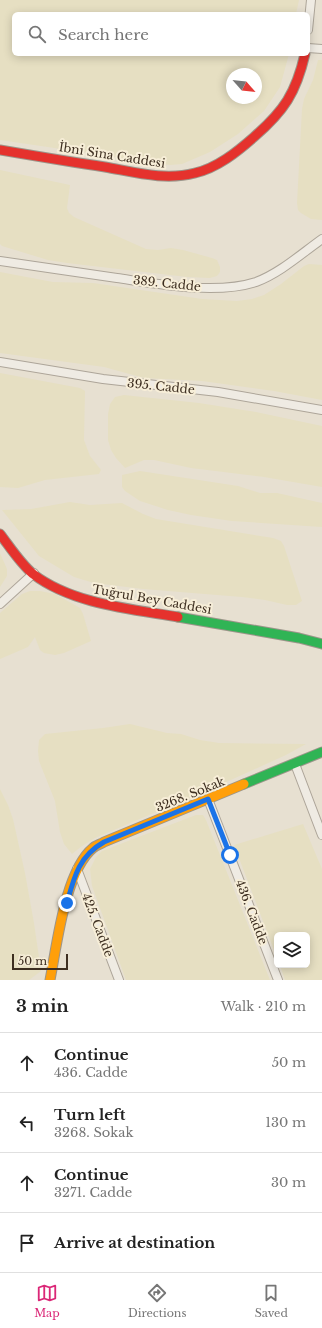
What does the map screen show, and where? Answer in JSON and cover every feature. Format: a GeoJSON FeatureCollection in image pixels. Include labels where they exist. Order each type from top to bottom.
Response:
{"type":"FeatureCollection","features":[{"type":"Feature","properties":{"kind":"street"},"geometry":{"type":"LineString","coordinates":[[310,12],[311,0]]}},
{"type":"Feature","properties":{"kind":"street"},"geometry":{"type":"LineString","coordinates":[[310,48],[322,49]]}},
{"type":"Feature","properties":{"kind":"street","name":"İbni Sina Caddesi"},"geometry":{"type":"LineString","coordinates":[[0,150],[163,177],[181,176],[201,171],[221,162],[269,124],[287,102],[297,83],[304,56]]}},
{"type":"Feature","properties":{"kind":"street","name":"389. Cadde"},"geometry":{"type":"LineString","coordinates":[[0,261],[173,286],[208,288],[237,286],[256,282],[279,270],[322,239]]}},
{"type":"Feature","properties":{"kind":"street","name":"395. Cadde"},"geometry":{"type":"LineString","coordinates":[[0,362],[103,379],[225,393],[322,410]]}},
{"type":"Feature","properties":{"kind":"street","name":"Tuğrul Bey Caddesi"},"geometry":{"type":"LineString","coordinates":[[0,534],[34,573],[84,599],[108,605],[299,638],[322,644]]}},
{"type":"Feature","properties":{"kind":"street"},"geometry":{"type":"LineString","coordinates":[[0,604],[34,573]]}},
{"type":"Feature","properties":{"kind":"street","name":"3268. Sokak"},"geometry":{"type":"LineString","coordinates":[[77,869],[93,848],[104,842],[322,752]]}},
{"type":"Feature","properties":{"kind":"street"},"geometry":{"type":"LineString","coordinates":[[295,764],[322,835]]}},
{"type":"Feature","properties":{"kind":"street","name":"436. Cadde"},"geometry":{"type":"LineString","coordinates":[[208,799],[278,980]]}},
{"type":"Feature","properties":{"kind":"street"},"geometry":{"type":"LineString","coordinates":[[50,980],[64,914],[77,869]]}},
{"type":"Feature","properties":{"kind":"street","name":"425. Cadde"},"geometry":{"type":"LineString","coordinates":[[77,869],[119,980]]}},
{"type":"Feature","properties":{"kind":"shaded area"},"geometry":{"type":"Polygon","coordinates":[[[0,0],[299,0],[296,12],[12,12],[12,56],[288,56],[280,87],[264,111],[238,134],[210,152],[182,164],[170,165],[0,140],[0,0]]]}},
{"type":"Feature","properties":{"kind":"shaded area"},"geometry":{"type":"Polygon","coordinates":[[[318,60],[322,60],[322,220],[311,219],[301,213],[298,210],[297,203],[302,109],[304,99],[313,80],[318,60]]]}},
{"type":"Feature","properties":{"kind":"shaded area"},"geometry":{"type":"Polygon","coordinates":[[[0,170],[70,185],[67,208],[69,213],[74,217],[146,249],[158,250],[171,248],[212,258],[217,260],[220,267],[220,272],[217,276],[210,278],[187,277],[67,263],[48,260],[2,246],[0,244],[0,170]]]}},
{"type":"Feature","properties":{"kind":"shaded area"},"geometry":{"type":"Polygon","coordinates":[[[309,264],[322,265],[322,400],[274,391],[202,381],[144,378],[104,367],[0,353],[0,272],[53,282],[93,283],[202,299],[237,301],[252,299],[264,295],[309,264]]]}},
{"type":"Feature","properties":{"kind":"shaded area"},"geometry":{"type":"Polygon","coordinates":[[[0,373],[80,388],[85,391],[84,440],[90,456],[101,470],[99,474],[45,480],[18,488],[0,487],[0,373]]]}},
{"type":"Feature","properties":{"kind":"shaded area"},"geometry":{"type":"Polygon","coordinates":[[[124,395],[199,403],[256,412],[322,426],[322,487],[264,477],[191,468],[154,460],[144,460],[125,468],[111,450],[108,440],[108,414],[110,404],[115,397],[124,395]]]}},
{"type":"Feature","properties":{"kind":"shaded area"},"geometry":{"type":"Polygon","coordinates":[[[140,471],[238,486],[260,493],[277,493],[322,503],[322,527],[232,521],[168,510],[140,501],[125,491],[122,487],[122,475],[140,471]]]}},
{"type":"Feature","properties":{"kind":"shaded area"},"geometry":{"type":"Polygon","coordinates":[[[70,502],[90,505],[122,503],[156,519],[273,538],[281,541],[302,601],[296,605],[287,605],[242,597],[143,589],[94,583],[74,577],[39,556],[2,510],[31,509],[70,502]]]}},
{"type":"Feature","properties":{"kind":"shaded area"},"geometry":{"type":"Polygon","coordinates":[[[0,553],[7,569],[7,576],[0,587],[0,553]]]}},
{"type":"Feature","properties":{"kind":"shaded area"},"geometry":{"type":"Polygon","coordinates":[[[30,591],[55,594],[80,608],[91,641],[64,653],[55,655],[44,653],[40,650],[35,637],[28,647],[0,659],[0,613],[22,594],[30,591]]]}},
{"type":"Feature","properties":{"kind":"shaded area"},"geometry":{"type":"Polygon","coordinates":[[[130,724],[219,743],[306,744],[286,755],[222,784],[95,838],[72,854],[64,844],[60,832],[55,801],[39,761],[39,740],[45,734],[130,724]]]}},
{"type":"Feature","properties":{"kind":"shaded area"},"geometry":{"type":"Polygon","coordinates":[[[0,789],[13,819],[34,923],[41,971],[29,980],[0,980],[0,789]]]}},
{"type":"Feature","properties":{"kind":"shaded area"},"geometry":{"type":"Polygon","coordinates":[[[196,815],[203,815],[206,820],[270,980],[126,980],[92,886],[90,869],[96,857],[102,851],[196,815]]]}},
{"type":"Feature","properties":{"kind":"shaded area"},"geometry":{"type":"Polygon","coordinates":[[[303,824],[322,869],[322,980],[285,980],[281,968],[310,968],[310,932],[274,932],[274,950],[234,845],[303,824]]]}},
{"type":"Feature","properties":{"kind":"traffic: fast"},"geometry":{"type":"LineString","coordinates":[[178,617],[299,638],[322,644]]}},
{"type":"Feature","properties":{"kind":"traffic: fast"},"geometry":{"type":"LineString","coordinates":[[244,784],[322,752]]}},
{"type":"Feature","properties":{"kind":"traffic: slow"},"geometry":{"type":"LineString","coordinates":[[50,980],[59,929],[69,891],[75,873],[83,859],[93,848],[104,842],[244,784]]}},
{"type":"Feature","properties":{"kind":"traffic: jam"},"geometry":{"type":"LineString","coordinates":[[0,150],[150,175],[172,176],[203,171],[234,154],[264,128],[281,110],[293,91],[304,56]]}},
{"type":"Feature","properties":{"kind":"traffic: jam"},"geometry":{"type":"LineString","coordinates":[[0,534],[28,570],[48,584],[84,599],[102,604],[178,617]]}},
{"type":"Feature","properties":{"kind":"route"},"geometry":{"type":"LineString","coordinates":[[67,903],[77,869],[93,848],[104,842],[208,799],[230,855]]}}]}
